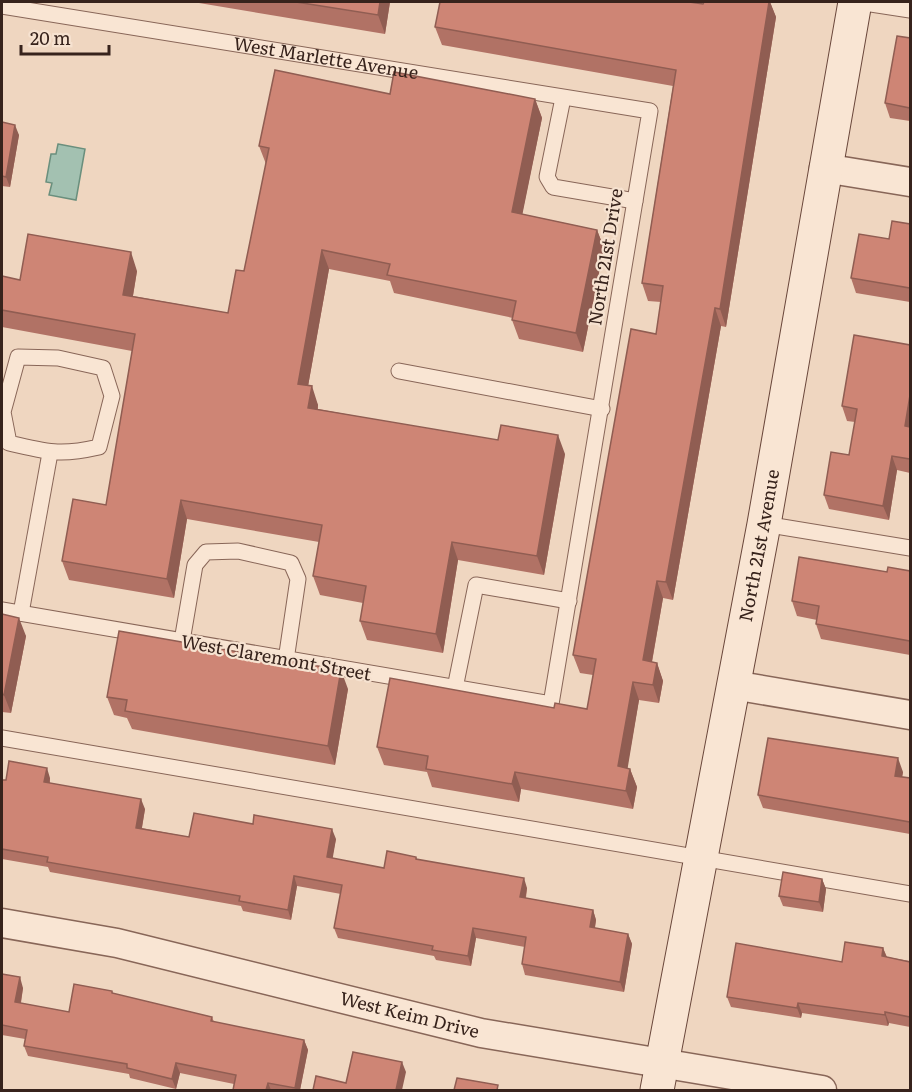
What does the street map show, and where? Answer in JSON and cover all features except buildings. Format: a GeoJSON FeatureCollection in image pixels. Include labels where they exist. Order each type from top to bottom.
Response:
{"type":"FeatureCollection","features":[{"type":"Feature","properties":{"kind":"street","name":"North 21st Avenue"},"geometry":{"type":"LineString","coordinates":[[659,1077],[764,524],[824,168],[856,2]]}},
{"type":"Feature","properties":{"kind":"street"},"geometry":{"type":"LineString","coordinates":[[824,168],[910,182]]}},
{"type":"Feature","properties":{"kind":"street"},"geometry":{"type":"LineString","coordinates":[[733,685],[910,716]]}},
{"type":"Feature","properties":{"kind":"street","name":"West Keim Drive"},"geometry":{"type":"LineString","coordinates":[[2,923],[117,943],[659,1077],[822,1090]]}},
{"type":"Feature","properties":{"kind":"lane"},"geometry":{"type":"LineString","coordinates":[[856,2],[910,10]]}},
{"type":"Feature","properties":{"kind":"lane","name":"West Marlette Avenue"},"geometry":{"type":"LineString","coordinates":[[9,5],[650,111]]}},
{"type":"Feature","properties":{"kind":"lane"},"geometry":{"type":"LineString","coordinates":[[563,98],[547,177],[553,187],[635,201]]}},
{"type":"Feature","properties":{"kind":"lane","name":"North 21st Drive"},"geometry":{"type":"LineString","coordinates":[[551,704],[650,111]]}},
{"type":"Feature","properties":{"kind":"lane"},"geometry":{"type":"LineString","coordinates":[[18,357],[58,358],[103,368],[112,396],[99,447],[67,454],[50,453],[9,442],[3,412],[18,357]]}},
{"type":"Feature","properties":{"kind":"lane"},"geometry":{"type":"LineString","coordinates":[[399,371],[602,409]]}},
{"type":"Feature","properties":{"kind":"lane"},"geometry":{"type":"LineString","coordinates":[[21,613],[50,453]]}},
{"type":"Feature","properties":{"kind":"lane"},"geometry":{"type":"LineString","coordinates":[[764,524],[910,548]]}},
{"type":"Feature","properties":{"kind":"lane"},"geometry":{"type":"LineString","coordinates":[[182,641],[195,565],[206,552],[238,551],[291,563],[298,579],[286,660]]}},
{"type":"Feature","properties":{"kind":"lane"},"geometry":{"type":"LineString","coordinates":[[455,688],[476,585],[569,601]]}},
{"type":"Feature","properties":{"kind":"lane","name":"West Claremont Street"},"geometry":{"type":"LineString","coordinates":[[2,610],[551,704]]}},
{"type":"Feature","properties":{"kind":"lane"},"geometry":{"type":"LineString","coordinates":[[2,738],[910,894]]}},
{"type":"Feature","properties":{"kind":"shaded area"},"geometry":{"type":"Polygon","coordinates":[[[58,144],[85,149],[76,200],[49,195],[52,183],[46,182],[51,154],[56,154],[58,144]]]}}]}
